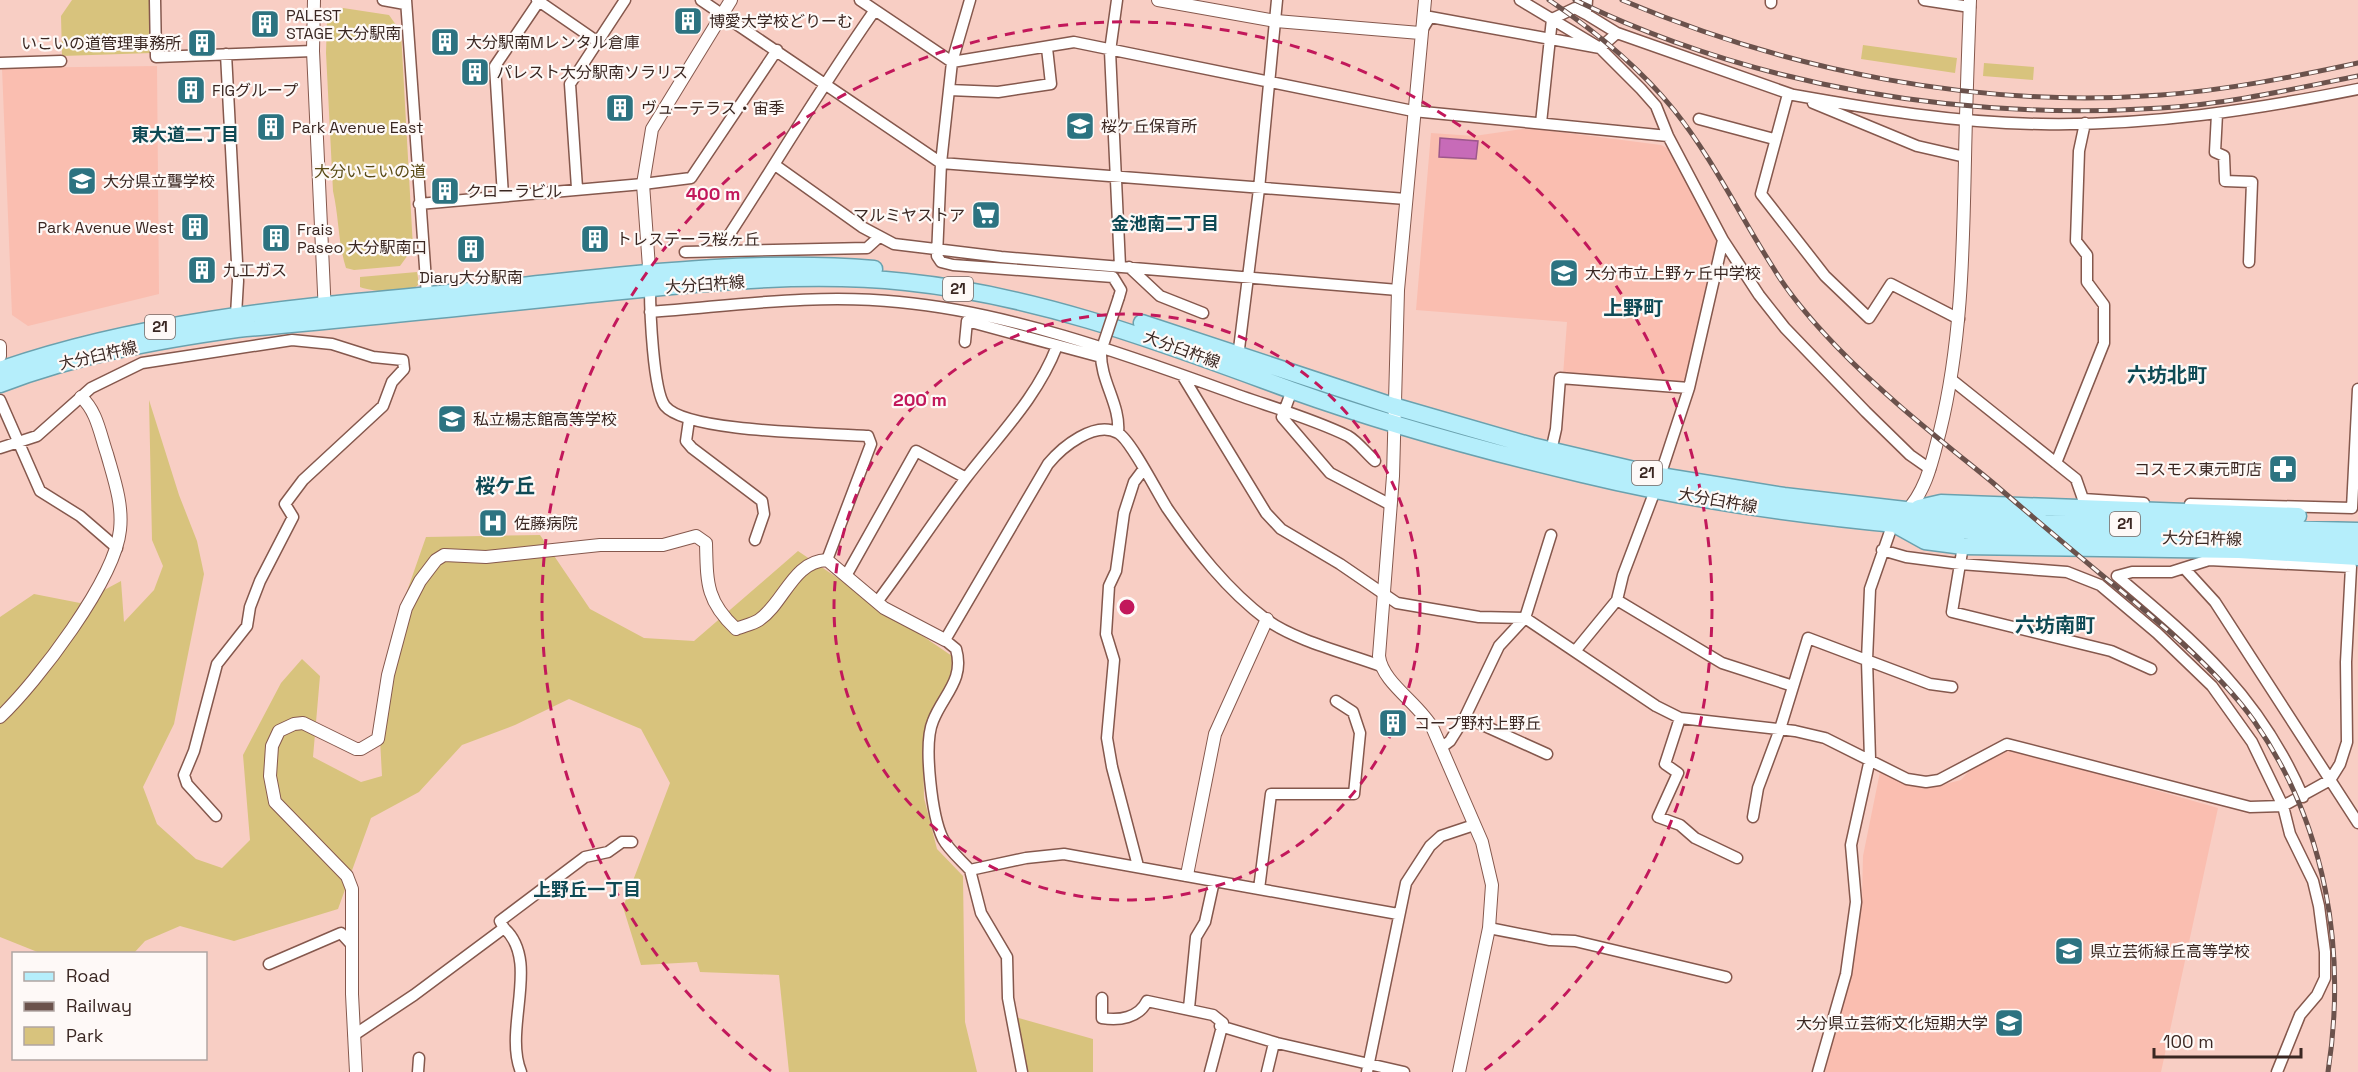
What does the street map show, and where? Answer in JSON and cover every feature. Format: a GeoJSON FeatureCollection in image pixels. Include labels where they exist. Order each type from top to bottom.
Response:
{"type":"FeatureCollection","features":[{"type":"Feature","properties":{"kind":"main road","name":"大分臼杵線"},"geometry":{"type":"LineString","coordinates":[[0,370],[114,336],[236,315],[325,313],[650,280],[780,264],[865,268],[964,279],[1062,299],[1238,357],[1509,456],[1590,476],[1907,511],[2045,522],[2351,537]]}},
{"type":"Feature","properties":{"kind":"main road","name":"大分臼杵線"},"geometry":{"type":"LineString","coordinates":[[0,384],[74,360],[173,339],[427,295],[650,280],[841,278],[907,282],[982,292],[1068,312],[1119,327],[1292,390],[1551,451],[1658,482],[1775,510],[1893,524],[2044,535],[2351,537]]}},
{"type":"Feature","properties":{"kind":"main road"},"geometry":{"type":"LineString","coordinates":[[1907,511],[1941,503],[2139,506],[2358,519]]}},
{"type":"Feature","properties":{"kind":"main road"},"geometry":{"type":"LineString","coordinates":[[1893,524],[1925,541],[1962,546],[2239,550],[2358,557]]}},
{"type":"Feature","properties":{"kind":"street"},"geometry":{"type":"LineString","coordinates":[[155,0],[156,57],[313,51]]}},
{"type":"Feature","properties":{"kind":"street"},"geometry":{"type":"LineString","coordinates":[[314,0],[313,51],[325,313]]}},
{"type":"Feature","properties":{"kind":"street"},"geometry":{"type":"LineString","coordinates":[[383,0],[405,2],[427,295]]}},
{"type":"Feature","properties":{"kind":"street"},"geometry":{"type":"LineString","coordinates":[[577,188],[570,84],[625,0]]}},
{"type":"Feature","properties":{"kind":"street"},"geometry":{"type":"LineString","coordinates":[[702,0],[941,163],[1406,199]]}},
{"type":"Feature","properties":{"kind":"street"},"geometry":{"type":"LineString","coordinates":[[731,0],[651,129],[643,184],[650,312],[660,394],[665,406],[689,420],[705,424],[868,436],[871,444],[827,560]]}},
{"type":"Feature","properties":{"kind":"street"},"geometry":{"type":"LineString","coordinates":[[860,0],[952,62],[1074,42],[1413,111],[1668,136]]}},
{"type":"Feature","properties":{"kind":"street"},"geometry":{"type":"LineString","coordinates":[[970,0],[952,62],[941,163],[937,248],[941,262],[953,265],[1113,277],[1121,290],[1102,350],[1105,381],[1118,418],[1118,433]]}},
{"type":"Feature","properties":{"kind":"street"},"geometry":{"type":"LineString","coordinates":[[1117,0],[1110,51],[1116,177],[1124,266],[1160,296],[1203,313]]}},
{"type":"Feature","properties":{"kind":"street"},"geometry":{"type":"LineString","coordinates":[[1158,0],[1276,21],[1420,33]]}},
{"type":"Feature","properties":{"kind":"street"},"geometry":{"type":"LineString","coordinates":[[1238,357],[1259,189],[1277,0]]}},
{"type":"Feature","properties":{"kind":"street"},"geometry":{"type":"LineString","coordinates":[[1425,0],[1420,33],[1398,290],[1391,505],[1379,650],[1381,666],[1390,679],[1427,717],[1442,747],[1474,825],[1491,876],[1489,928],[1459,1072]]}},
{"type":"Feature","properties":{"kind":"street"},"geometry":{"type":"LineString","coordinates":[[1520,0],[1600,48],[1656,106],[1668,136],[1723,240],[1759,295],[1785,328],[1910,455],[1930,469]]}},
{"type":"Feature","properties":{"kind":"street"},"geometry":{"type":"LineString","coordinates":[[1586,14],[1587,0]]}},
{"type":"Feature","properties":{"kind":"street"},"geometry":{"type":"LineString","coordinates":[[1818,1072],[1846,974],[1856,902],[1850,864],[1851,845],[1870,759],[1867,660],[1870,589],[1893,524],[1907,511],[1923,488],[1930,469],[1952,380],[1959,319],[1970,4],[1924,0]]}},
{"type":"Feature","properties":{"kind":"street"},"geometry":{"type":"LineString","coordinates":[[503,196],[495,66],[538,1],[598,42]]}},
{"type":"Feature","properties":{"kind":"street"},"geometry":{"type":"LineString","coordinates":[[1552,19],[1575,8],[1617,33],[1788,94],[1917,146],[1965,157]]}},
{"type":"Feature","properties":{"kind":"street"},"geometry":{"type":"LineString","coordinates":[[720,249],[775,165],[824,83],[875,10]]}},
{"type":"Feature","properties":{"kind":"street"},"geometry":{"type":"LineString","coordinates":[[1420,33],[1430,17],[1600,48]]}},
{"type":"Feature","properties":{"kind":"street"},"geometry":{"type":"LineString","coordinates":[[1541,123],[1552,19]]}},
{"type":"Feature","properties":{"kind":"street"},"geometry":{"type":"LineString","coordinates":[[1600,48],[1617,33]]}},
{"type":"Feature","properties":{"kind":"street"},"geometry":{"type":"LineString","coordinates":[[949,90],[999,92],[1051,84],[1047,48]]}},
{"type":"Feature","properties":{"kind":"street"},"geometry":{"type":"LineString","coordinates":[[419,204],[577,188],[643,184],[690,177],[777,50]]}},
{"type":"Feature","properties":{"kind":"street"},"geometry":{"type":"LineString","coordinates":[[226,54],[238,281],[236,315]]}},
{"type":"Feature","properties":{"kind":"street"},"geometry":{"type":"LineString","coordinates":[[0,63],[60,61]]}},
{"type":"Feature","properties":{"kind":"street"},"geometry":{"type":"LineString","coordinates":[[1788,94],[1966,120],[2085,123],[2217,114],[2265,108],[2358,89]]}},
{"type":"Feature","properties":{"kind":"street"},"geometry":{"type":"LineString","coordinates":[[1788,94],[1761,194],[1844,297],[1869,318],[1891,284],[1959,319]]}},
{"type":"Feature","properties":{"kind":"street"},"geometry":{"type":"LineString","coordinates":[[2217,114],[2215,152],[2224,156],[2224,181],[2252,182],[2249,262]]}},
{"type":"Feature","properties":{"kind":"street"},"geometry":{"type":"LineString","coordinates":[[1699,119],[1774,139]]}},
{"type":"Feature","properties":{"kind":"street"},"geometry":{"type":"LineString","coordinates":[[2056,463],[2104,343],[2104,305],[2087,282],[2087,255],[2076,241],[2079,151],[2085,123]]}},
{"type":"Feature","properties":{"kind":"street"},"geometry":{"type":"LineString","coordinates":[[775,165],[878,238],[894,244],[1001,257],[1398,290]]}},
{"type":"Feature","properties":{"kind":"street"},"geometry":{"type":"LineString","coordinates":[[685,252],[720,249],[867,248],[878,238]]}},
{"type":"Feature","properties":{"kind":"street"},"geometry":{"type":"LineString","coordinates":[[1576,650],[1617,600],[1632,547],[1658,482],[1689,388],[1723,240]]}},
{"type":"Feature","properties":{"kind":"street"},"geometry":{"type":"LineString","coordinates":[[865,268],[867,248]]}},
{"type":"Feature","properties":{"kind":"street"},"geometry":{"type":"LineString","coordinates":[[650,312],[812,298],[898,302],[971,313],[1036,328],[1182,375],[1284,412],[1349,437],[1375,460]]}},
{"type":"Feature","properties":{"kind":"street"},"geometry":{"type":"LineString","coordinates":[[965,342],[967,321],[1057,346],[1102,350]]}},
{"type":"Feature","properties":{"kind":"street"},"geometry":{"type":"LineString","coordinates":[[0,448],[37,436],[98,384],[142,363],[277,341],[332,344],[373,357],[403,360],[404,369],[392,382],[383,406],[303,480],[285,504],[293,517],[260,581],[250,607],[247,626],[217,664],[194,751],[184,775],[187,784],[216,816]]}},
{"type":"Feature","properties":{"kind":"street"},"geometry":{"type":"LineString","coordinates":[[0,346],[0,356]]}},
{"type":"Feature","properties":{"kind":"street"},"geometry":{"type":"LineString","coordinates":[[877,602],[966,478],[1023,409],[1048,369],[1057,346]]}},
{"type":"Feature","properties":{"kind":"street"},"geometry":{"type":"LineString","coordinates":[[1182,375],[1273,522],[1397,603],[1479,617],[1525,618],[1576,650],[1656,706],[1680,718],[1780,729],[1825,738],[1907,779],[1926,782],[1939,780],[2007,744],[2250,807],[2283,806],[2303,797],[2330,780],[2340,765],[2347,742],[2346,662],[2351,567],[2228,559],[2209,560],[2184,568],[2117,576],[2201,648],[2236,685],[2269,731],[2303,797]]}},
{"type":"Feature","properties":{"kind":"street"},"geometry":{"type":"LineString","coordinates":[[1551,451],[1556,429],[1560,378],[1689,388]]}},
{"type":"Feature","properties":{"kind":"street"},"geometry":{"type":"LineString","coordinates":[[1952,380],[2076,479],[2083,499],[2139,506],[2352,508],[2358,389]]}},
{"type":"Feature","properties":{"kind":"street"},"geometry":{"type":"LineString","coordinates":[[1292,390],[1282,417],[1330,473],[1391,505]]}},
{"type":"Feature","properties":{"kind":"street"},"geometry":{"type":"LineString","coordinates":[[0,717],[38,676],[97,591],[117,548],[121,520],[118,495],[94,412],[81,397]]}},
{"type":"Feature","properties":{"kind":"street"},"geometry":{"type":"LineString","coordinates":[[0,400],[17,443],[42,495],[80,516],[117,548]]}},
{"type":"Feature","properties":{"kind":"street"},"geometry":{"type":"LineString","coordinates":[[689,420],[686,441],[692,448],[762,501],[764,514],[755,540]]}},
{"type":"Feature","properties":{"kind":"street"},"geometry":{"type":"LineString","coordinates":[[945,640],[1053,458],[1069,445],[1096,431],[1110,430],[1118,433],[1129,443],[1143,470],[1199,553],[1267,619],[1289,631],[1381,666]]}},
{"type":"Feature","properties":{"kind":"street"},"geometry":{"type":"LineString","coordinates":[[847,574],[916,451],[966,478]]}},
{"type":"Feature","properties":{"kind":"street"},"geometry":{"type":"LineString","coordinates":[[1138,866],[1112,767],[1107,738],[1114,660],[1106,634],[1109,586],[1116,571],[1124,513],[1134,482],[1143,470]]}},
{"type":"Feature","properties":{"kind":"street"},"geometry":{"type":"LineString","coordinates":[[1442,747],[1450,741],[1465,717],[1495,652],[1525,618],[1551,535]]}},
{"type":"Feature","properties":{"kind":"street"},"geometry":{"type":"LineString","coordinates":[[356,1072],[352,889],[350,882],[274,802],[270,776],[272,746],[279,731],[294,724],[311,726],[357,749],[378,739],[381,733],[388,675],[406,608],[420,581],[436,560],[451,554],[486,557],[600,545],[663,545],[696,536],[706,543],[707,582],[719,612],[736,629],[758,621],[796,576],[813,561],[827,560],[847,574],[877,602],[945,640],[956,649],[958,671],[954,686],[934,717],[930,732],[935,810],[946,844],[970,870],[981,913],[1007,957],[1008,999],[1022,1072]]}},
{"type":"Feature","properties":{"kind":"street"},"geometry":{"type":"LineString","coordinates":[[1962,546],[1952,612],[2111,651],[2151,669]]}},
{"type":"Feature","properties":{"kind":"street"},"geometry":{"type":"LineString","coordinates":[[1882,550],[1906,557],[1960,564],[2067,572],[2100,585],[2157,633],[2212,686],[2253,742],[2283,806],[2290,834],[2317,894],[2326,968],[2321,988],[2300,1015],[2279,1071]]}},
{"type":"Feature","properties":{"kind":"street"},"geometry":{"type":"LineString","coordinates":[[2184,568],[2215,602],[2358,823]]}},
{"type":"Feature","properties":{"kind":"street"},"geometry":{"type":"LineString","coordinates":[[1617,600],[1722,663],[1793,686]]}},
{"type":"Feature","properties":{"kind":"street"},"geometry":{"type":"LineString","coordinates":[[1187,875],[1215,734],[1267,619]]}},
{"type":"Feature","properties":{"kind":"street"},"geometry":{"type":"LineString","coordinates":[[1753,817],[1758,788],[1780,729],[1808,638],[1929,684],[1952,687]]}},
{"type":"Feature","properties":{"kind":"street"},"geometry":{"type":"LineString","coordinates":[[1259,890],[1271,794],[1353,794],[1360,733],[1353,712],[1336,701]]}},
{"type":"Feature","properties":{"kind":"street"},"geometry":{"type":"LineString","coordinates":[[1465,717],[1547,754]]}},
{"type":"Feature","properties":{"kind":"street"},"geometry":{"type":"LineString","coordinates":[[1680,718],[1665,764],[1678,773],[1659,817],[1680,825],[1695,838],[1737,858]]}},
{"type":"Feature","properties":{"kind":"street"},"geometry":{"type":"LineString","coordinates":[[1367,1069],[1406,883],[1430,846],[1441,836],[1474,825]]}},
{"type":"Feature","properties":{"kind":"street"},"geometry":{"type":"LineString","coordinates":[[521,1072],[516,1054],[521,974],[519,949],[500,921],[585,857],[608,852],[622,842],[632,842]]}},
{"type":"Feature","properties":{"kind":"street"},"geometry":{"type":"LineString","coordinates":[[970,870],[1052,854],[1138,866],[1398,914]]}},
{"type":"Feature","properties":{"kind":"street"},"geometry":{"type":"LineString","coordinates":[[1189,1008],[1196,937],[1205,922],[1214,881]]}},
{"type":"Feature","properties":{"kind":"street"},"geometry":{"type":"LineString","coordinates":[[354,1035],[414,995],[504,928]]}},
{"type":"Feature","properties":{"kind":"street"},"geometry":{"type":"LineString","coordinates":[[1489,928],[1550,940],[1575,941],[1726,977]]}},
{"type":"Feature","properties":{"kind":"street"},"geometry":{"type":"LineString","coordinates":[[269,964],[341,933],[352,945]]}},
{"type":"Feature","properties":{"kind":"street"},"geometry":{"type":"LineString","coordinates":[[1102,998],[1102,1018],[1119,1021],[1143,1009],[1147,1001],[1189,1008],[1213,1015],[1223,1023],[1220,1026],[1210,1072]]}},
{"type":"Feature","properties":{"kind":"street"},"geometry":{"type":"LineString","coordinates":[[1220,1026],[1367,1069],[1404,1072]]}},
{"type":"Feature","properties":{"kind":"street"},"geometry":{"type":"LineString","coordinates":[[1267,1072],[1274,1043]]}},
{"type":"Feature","properties":{"kind":"street"},"geometry":{"type":"LineString","coordinates":[[418,1072],[419,1058]]}},
{"type":"Feature","properties":{"kind":"shaded area","name":"大分県立聾学校"},"geometry":{"type":"Polygon","coordinates":[[[157,66],[159,294],[28,326],[12,315],[2,68],[157,66]]]}},
{"type":"Feature","properties":{"kind":"shaded area","name":"大分市立上野ヶ丘中学校"},"geometry":{"type":"Polygon","coordinates":[[[1529,128],[1661,145],[1667,148],[1717,237],[1694,356],[1685,385],[1563,375],[1567,322],[1416,310],[1431,133],[1474,136],[1529,128]]]}},
{"type":"Feature","properties":{"kind":"shaded area"},"geometry":{"type":"Polygon","coordinates":[[[1440,138],[1478,141],[1476,159],[1439,157],[1440,138]]]}},
{"type":"Feature","properties":{"kind":"shaded area"},"geometry":{"type":"Polygon","coordinates":[[[2011,749],[2218,808],[2161,1072],[1825,1072],[1854,956],[1862,899],[1863,856],[1880,772],[1929,788],[1961,780],[1970,770],[2011,749]]]}},
{"type":"Feature","properties":{"kind":"green space"},"geometry":{"type":"Polygon","coordinates":[[[72,0],[150,0],[152,53],[62,56],[61,16],[72,0]]]}},
{"type":"Feature","properties":{"kind":"green space","name":"大分いこいの道"},"geometry":{"type":"Polygon","coordinates":[[[343,8],[389,15],[401,32],[413,248],[400,266],[354,270],[346,268],[343,259],[333,191],[326,53],[327,20],[343,8]]]}},
{"type":"Feature","properties":{"kind":"green space"},"geometry":{"type":"Polygon","coordinates":[[[1863,45],[1957,58],[1955,73],[1861,59],[1863,45]]]}},
{"type":"Feature","properties":{"kind":"green space"},"geometry":{"type":"Polygon","coordinates":[[[1984,63],[2034,67],[2033,80],[1983,76],[1984,63]]]}},
{"type":"Feature","properties":{"kind":"green space"},"geometry":{"type":"Polygon","coordinates":[[[417,272],[419,284],[408,290],[382,291],[360,287],[360,277],[417,272]]]}},
{"type":"Feature","properties":{"kind":"green space"},"geometry":{"type":"Polygon","coordinates":[[[149,400],[179,495],[197,541],[204,574],[174,724],[143,787],[157,824],[196,859],[222,868],[250,840],[243,755],[281,683],[302,659],[320,676],[313,757],[361,782],[382,776],[378,702],[392,634],[426,537],[540,535],[590,609],[644,638],[694,641],[798,551],[952,656],[951,683],[932,712],[923,748],[924,798],[937,849],[963,876],[965,1022],[977,1072],[789,1072],[779,975],[700,972],[697,962],[641,965],[623,907],[670,783],[641,729],[569,699],[515,725],[462,745],[419,792],[371,818],[338,909],[234,941],[180,926],[145,941],[135,952],[38,952],[0,937],[0,617],[34,594],[80,603],[121,581],[124,622],[154,590],[163,566],[152,540],[149,400]]]}},
{"type":"Feature","properties":{"kind":"green space"},"geometry":{"type":"Polygon","coordinates":[[[1015,1017],[1093,1039],[1093,1072],[1027,1072],[1015,1017]]]}},
{"type":"Feature","properties":{"kind":"tunnel"},"geometry":{"type":"LineString","coordinates":[[2100,585],[2117,576]]}},
{"type":"Feature","properties":{"kind":"railway"},"geometry":{"type":"LineString","coordinates":[[1549,0],[1616,50],[1674,110],[1714,168],[1780,279],[1835,345],[1911,416],[2183,644],[2222,682],[2254,721],[2279,761],[2299,802],[2314,845],[2325,889],[2332,934],[2335,980],[2328,1072]]}},
{"type":"Feature","properties":{"kind":"railway"},"geometry":{"type":"LineString","coordinates":[[1575,0],[1643,30],[1714,55],[1787,76],[1861,92],[1936,102],[2012,109],[2087,111],[2161,108],[2236,100],[2358,76]]}},
{"type":"Feature","properties":{"kind":"railway"},"geometry":{"type":"LineString","coordinates":[[1622,0],[1751,47],[1818,65],[1955,90],[2023,96],[2092,98],[2186,93],[2260,82],[2358,63]]}},
{"type":"Feature","properties":{"kind":"place","name":"博愛大学校どりーむ"},"geometry":{"type":"Point","coordinates":[688,21]}},
{"type":"Feature","properties":{"kind":"place","name":"PALEST STAGE 大分駅南"},"geometry":{"type":"Point","coordinates":[265,24]}},
{"type":"Feature","properties":{"kind":"place","name":"大分駅南Mレンタル倉庫"},"geometry":{"type":"Point","coordinates":[445,42]}},
{"type":"Feature","properties":{"kind":"place","name":"いこいの道管理事務所"},"geometry":{"type":"Point","coordinates":[202,43]}},
{"type":"Feature","properties":{"kind":"place","name":"パレスト大分駅南ソラリス"},"geometry":{"type":"Point","coordinates":[475,72]}},
{"type":"Feature","properties":{"kind":"place","name":"FIGグループ"},"geometry":{"type":"Point","coordinates":[191,90]}},
{"type":"Feature","properties":{"kind":"place","name":"ヴューテラス・宙季"},"geometry":{"type":"Point","coordinates":[620,108]}},
{"type":"Feature","properties":{"kind":"place","name":"桜ケ丘保育所"},"geometry":{"type":"Point","coordinates":[1080,126]}},
{"type":"Feature","properties":{"kind":"place","name":"Park Avenue East"},"geometry":{"type":"Point","coordinates":[271,127]}},
{"type":"Feature","properties":{"kind":"place","name":"大分県立聾学校"},"geometry":{"type":"Point","coordinates":[82,181]}},
{"type":"Feature","properties":{"kind":"place","name":"クローラビル"},"geometry":{"type":"Point","coordinates":[445,191]}},
{"type":"Feature","properties":{"kind":"place","name":"マルミヤストア"},"geometry":{"type":"Point","coordinates":[986,215]}},
{"type":"Feature","properties":{"kind":"place","name":"Park Avenue West"},"geometry":{"type":"Point","coordinates":[195,227]}},
{"type":"Feature","properties":{"kind":"place","name":"Frais Paseo 大分駅南口"},"geometry":{"type":"Point","coordinates":[276,238]}},
{"type":"Feature","properties":{"kind":"place","name":"トレステーラ桜ヶ丘"},"geometry":{"type":"Point","coordinates":[595,239]}},
{"type":"Feature","properties":{"kind":"place","name":"Diary大分駅南"},"geometry":{"type":"Point","coordinates":[471,249]}},
{"type":"Feature","properties":{"kind":"place","name":"九工ガス"},"geometry":{"type":"Point","coordinates":[202,270]}},
{"type":"Feature","properties":{"kind":"place","name":"大分市立上野ヶ丘中学校"},"geometry":{"type":"Point","coordinates":[1564,273]}},
{"type":"Feature","properties":{"kind":"place","name":"私立楊志館高等学校"},"geometry":{"type":"Point","coordinates":[452,419]}},
{"type":"Feature","properties":{"kind":"place","name":"コスモス東元町店"},"geometry":{"type":"Point","coordinates":[2283,469]}},
{"type":"Feature","properties":{"kind":"place","name":"佐藤病院"},"geometry":{"type":"Point","coordinates":[493,523]}},
{"type":"Feature","properties":{"kind":"place","name":"コープ野村上野丘"},"geometry":{"type":"Point","coordinates":[1393,723]}},
{"type":"Feature","properties":{"kind":"place","name":"県立芸術緑丘高等学校"},"geometry":{"type":"Point","coordinates":[2069,951]}},
{"type":"Feature","properties":{"kind":"place","name":"大分県立芸術文化短期大学"},"geometry":{"type":"Point","coordinates":[2009,1023]}},
{"type":"Feature","properties":{"kind":"district","name":"東大道二丁目"},"geometry":{"type":"Point","coordinates":[185,135]}},
{"type":"Feature","properties":{"kind":"district","name":"金池南二丁目"},"geometry":{"type":"Point","coordinates":[1165,224]}},
{"type":"Feature","properties":{"kind":"district","name":"上野町"},"geometry":{"type":"Point","coordinates":[1633,308]}},
{"type":"Feature","properties":{"kind":"district","name":"六坊北町"},"geometry":{"type":"Point","coordinates":[2167,375]}},
{"type":"Feature","properties":{"kind":"district","name":"桜ケ丘"},"geometry":{"type":"Point","coordinates":[505,486]}},
{"type":"Feature","properties":{"kind":"district","name":"六坊南町"},"geometry":{"type":"Point","coordinates":[2055,625]}},
{"type":"Feature","properties":{"kind":"district","name":"上野丘一丁目"},"geometry":{"type":"Point","coordinates":[587,890]}}]}
